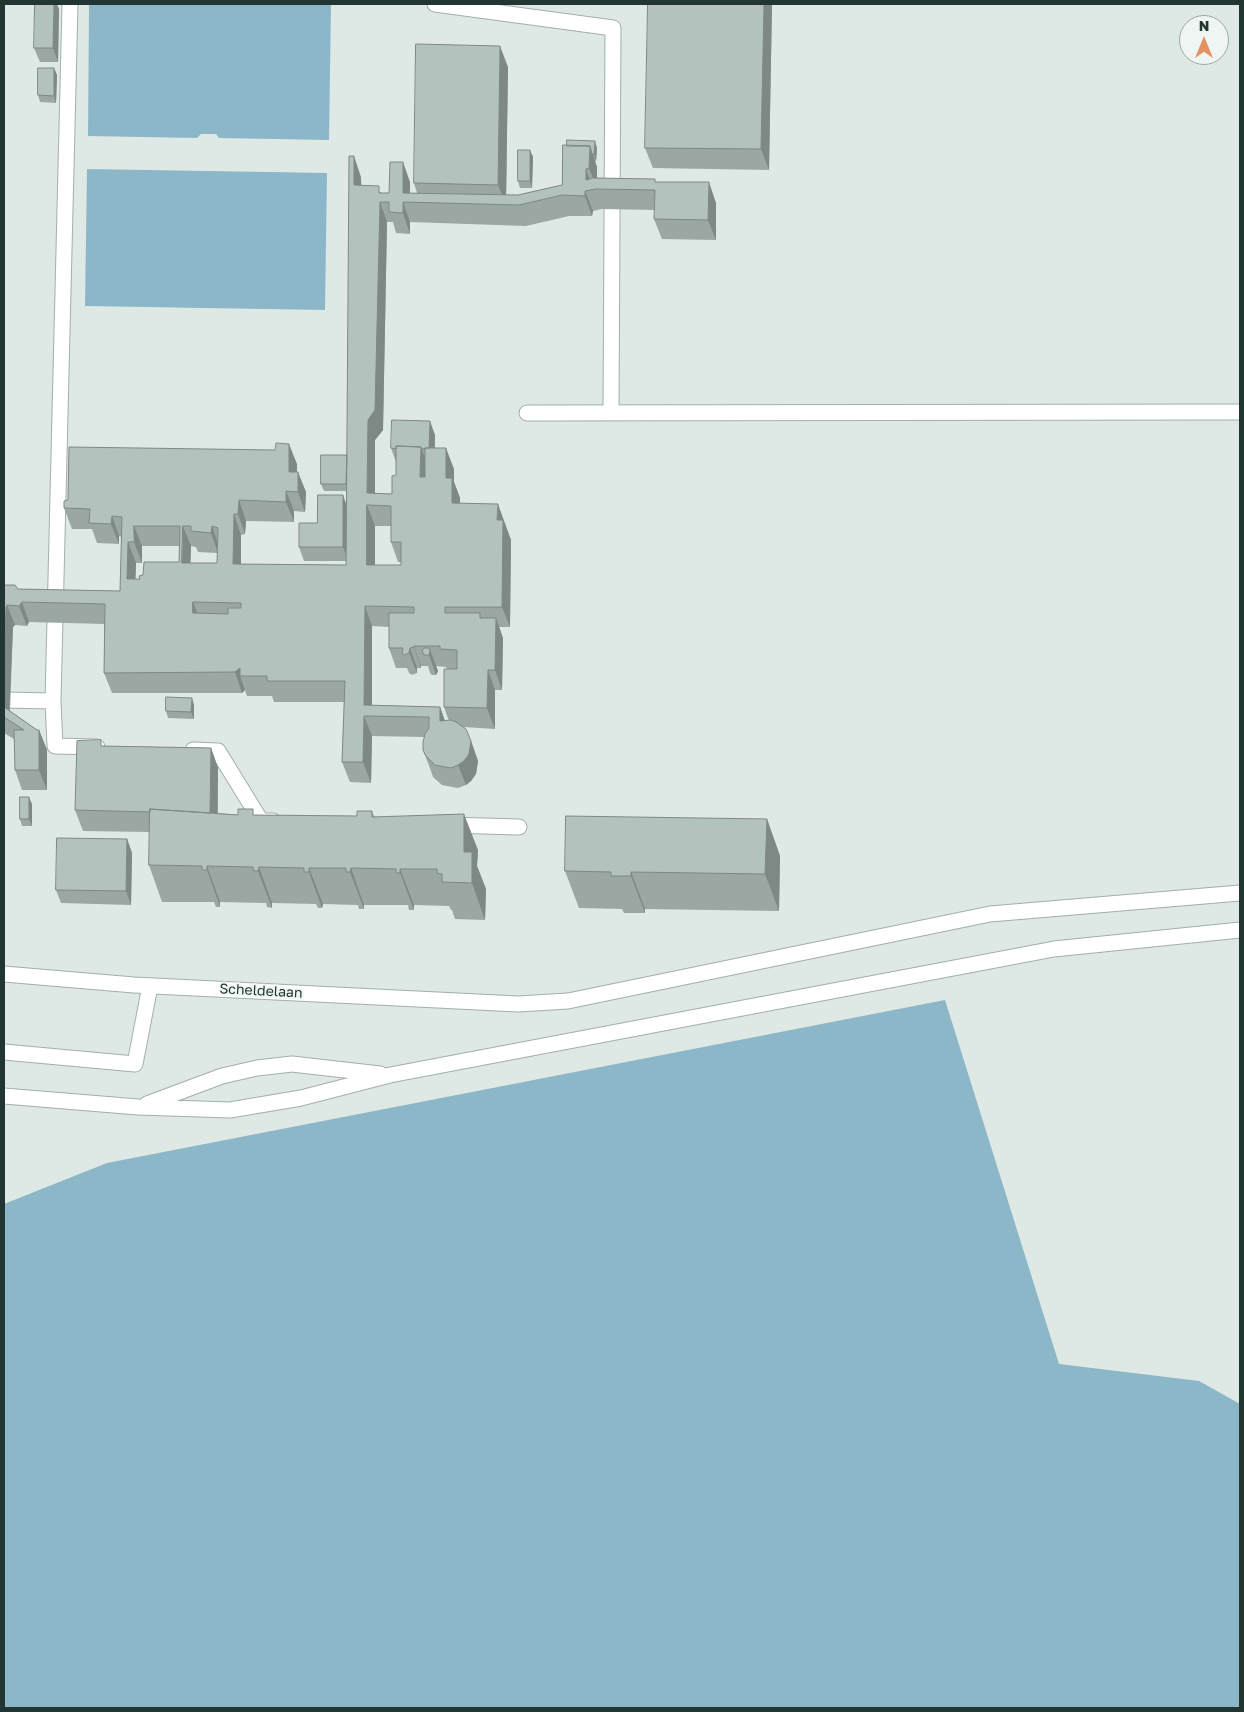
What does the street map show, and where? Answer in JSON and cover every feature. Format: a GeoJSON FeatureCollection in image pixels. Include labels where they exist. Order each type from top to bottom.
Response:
{"type":"FeatureCollection","features":[{"type":"Feature","properties":{"kind":"lane"},"geometry":{"type":"LineString","coordinates":[[70,4],[53,700],[55,746],[112,748]]}},
{"type":"Feature","properties":{"kind":"lane"},"geometry":{"type":"LineString","coordinates":[[435,4],[612,28],[611,413]]}},
{"type":"Feature","properties":{"kind":"lane"},"geometry":{"type":"LineString","coordinates":[[526,413],[1240,412]]}},
{"type":"Feature","properties":{"kind":"lane"},"geometry":{"type":"LineString","coordinates":[[4,700],[53,700]]}},
{"type":"Feature","properties":{"kind":"lane"},"geometry":{"type":"LineString","coordinates":[[180,750],[218,751],[260,821],[290,822]]}},
{"type":"Feature","properties":{"kind":"lane"},"geometry":{"type":"LineString","coordinates":[[430,825],[519,827]]}},
{"type":"Feature","properties":{"kind":"lane","name":"Scheldelaan"},"geometry":{"type":"LineString","coordinates":[[4,974],[150,986],[518,1004],[568,1001],[990,914],[1240,893]]}},
{"type":"Feature","properties":{"kind":"lane"},"geometry":{"type":"LineString","coordinates":[[4,1096],[138,1107],[230,1110],[301,1098],[390,1075],[1054,948],[1240,930]]}},
{"type":"Feature","properties":{"kind":"lane"},"geometry":{"type":"LineString","coordinates":[[4,1052],[135,1064],[150,986]]}},
{"type":"Feature","properties":{"kind":"lane"},"geometry":{"type":"LineString","coordinates":[[138,1107],[222,1076],[256,1068],[292,1064],[390,1075]]}},
{"type":"Feature","properties":{"kind":"water"},"geometry":{"type":"Polygon","coordinates":[[[89,4],[331,4],[329,140],[219,138],[216,134],[201,134],[197,138],[88,136],[89,4]]]}},
{"type":"Feature","properties":{"kind":"water"},"geometry":{"type":"Polygon","coordinates":[[[87,169],[327,173],[325,310],[85,306],[87,169]]]}},
{"type":"Feature","properties":{"kind":"water"},"geometry":{"type":"Polygon","coordinates":[[[945,1000],[1059,1364],[1199,1381],[1240,1404],[1240,1708],[4,1708],[4,1204],[107,1163],[945,1000]]]}},
{"type":"Feature","properties":{"kind":"building"},"geometry":{"type":"Polygon","coordinates":[[[35,4],[54,4],[53,48],[34,48],[35,4]]]}},
{"type":"Feature","properties":{"kind":"building"},"geometry":{"type":"Polygon","coordinates":[[[648,4],[764,4],[761,149],[645,148],[648,4]]]}},
{"type":"Feature","properties":{"kind":"building"},"geometry":{"type":"Polygon","coordinates":[[[416,44],[500,46],[498,185],[414,183],[416,44]]]}},
{"type":"Feature","properties":{"kind":"building"},"geometry":{"type":"Polygon","coordinates":[[[38,68],[54,68],[54,96],[38,95],[38,68]]]}},
{"type":"Feature","properties":{"kind":"building"},"geometry":{"type":"Polygon","coordinates":[[[567,140],[595,141],[594,154],[592,154],[590,146],[567,146],[567,140]]]}},
{"type":"Feature","properties":{"kind":"building"},"geometry":{"type":"Polygon","coordinates":[[[563,145],[590,146],[589,168],[586,169],[586,180],[593,178],[655,179],[655,182],[709,182],[708,220],[654,219],[655,190],[595,189],[585,191],[585,196],[562,195],[519,205],[403,202],[403,213],[389,212],[389,202],[380,202],[375,410],[368,420],[367,493],[392,494],[392,476],[396,475],[396,446],[421,447],[420,477],[425,477],[425,448],[446,448],[446,478],[452,478],[452,503],[498,504],[497,520],[503,520],[502,607],[445,607],[445,613],[480,613],[480,618],[496,618],[495,670],[488,670],[487,708],[444,707],[444,669],[457,669],[457,650],[440,649],[440,646],[414,646],[405,655],[402,653],[403,648],[389,648],[389,613],[414,613],[414,607],[365,606],[364,705],[440,707],[440,721],[451,720],[466,729],[471,741],[469,754],[464,761],[451,768],[435,765],[426,756],[423,750],[423,742],[429,728],[429,717],[364,716],[363,762],[342,762],[345,681],[267,681],[267,676],[240,676],[240,668],[235,672],[104,673],[105,604],[22,602],[19,606],[7,605],[4,656],[4,585],[15,585],[18,589],[120,591],[122,517],[112,516],[111,524],[89,523],[90,509],[64,508],[64,501],[68,500],[69,447],[275,450],[276,443],[289,444],[289,472],[298,472],[298,492],[286,491],[286,502],[239,500],[238,514],[234,514],[233,564],[346,565],[349,156],[354,156],[354,185],[379,186],[379,193],[389,193],[390,162],[403,162],[403,193],[518,195],[562,185],[563,145]],[[367,505],[367,565],[401,565],[401,542],[391,542],[391,506],[367,505]],[[134,526],[134,542],[128,542],[127,579],[140,579],[139,576],[143,575],[144,562],[179,562],[180,526],[134,526]],[[183,526],[182,563],[217,563],[218,528],[212,526],[211,533],[191,531],[191,526],[183,526]],[[193,602],[193,613],[228,614],[228,608],[241,608],[241,603],[193,602]]]}},
{"type":"Feature","properties":{"kind":"building"},"geometry":{"type":"Polygon","coordinates":[[[518,150],[530,150],[530,181],[518,181],[518,150]]]}},
{"type":"Feature","properties":{"kind":"building"},"geometry":{"type":"Polygon","coordinates":[[[392,420],[430,421],[429,448],[396,446],[396,449],[391,448],[392,420]]]}},
{"type":"Feature","properties":{"kind":"building"},"geometry":{"type":"Polygon","coordinates":[[[321,455],[347,455],[346,484],[321,484],[321,455]]]}},
{"type":"Feature","properties":{"kind":"building"},"geometry":{"type":"Polygon","coordinates":[[[318,495],[343,495],[343,547],[299,547],[299,523],[317,523],[318,495]]]}},
{"type":"Feature","properties":{"kind":"building"},"geometry":{"type":"Polygon","coordinates":[[[425,648],[429,648],[429,655],[424,655],[422,651],[425,648]]]}},
{"type":"Feature","properties":{"kind":"building"},"geometry":{"type":"Polygon","coordinates":[[[166,697],[192,698],[191,712],[166,711],[166,697]]]}},
{"type":"Feature","properties":{"kind":"building"},"geometry":{"type":"Polygon","coordinates":[[[4,707],[39,730],[39,770],[15,770],[14,730],[24,730],[4,717],[4,707]]]}},
{"type":"Feature","properties":{"kind":"building"},"geometry":{"type":"Polygon","coordinates":[[[101,740],[101,746],[211,748],[210,813],[150,809],[150,812],[75,810],[77,741],[101,740]]]}},
{"type":"Feature","properties":{"kind":"building"},"geometry":{"type":"Polygon","coordinates":[[[20,797],[29,797],[29,819],[20,819],[20,797]]]}},
{"type":"Feature","properties":{"kind":"building"},"geometry":{"type":"Polygon","coordinates":[[[150,809],[238,815],[238,809],[253,809],[253,815],[357,816],[357,811],[372,811],[372,817],[464,814],[464,852],[472,852],[472,883],[442,882],[442,874],[437,873],[437,869],[400,869],[400,873],[396,873],[396,869],[351,868],[350,872],[346,872],[346,868],[309,868],[309,872],[304,872],[304,868],[259,867],[258,871],[254,871],[253,867],[207,866],[207,870],[202,870],[202,866],[149,865],[150,809]]]}},
{"type":"Feature","properties":{"kind":"building"},"geometry":{"type":"Polygon","coordinates":[[[566,816],[767,819],[765,874],[631,872],[631,876],[611,876],[611,872],[565,871],[566,816]]]}},
{"type":"Feature","properties":{"kind":"building"},"geometry":{"type":"Polygon","coordinates":[[[57,838],[127,839],[126,891],[56,890],[57,838]]]}}]}
